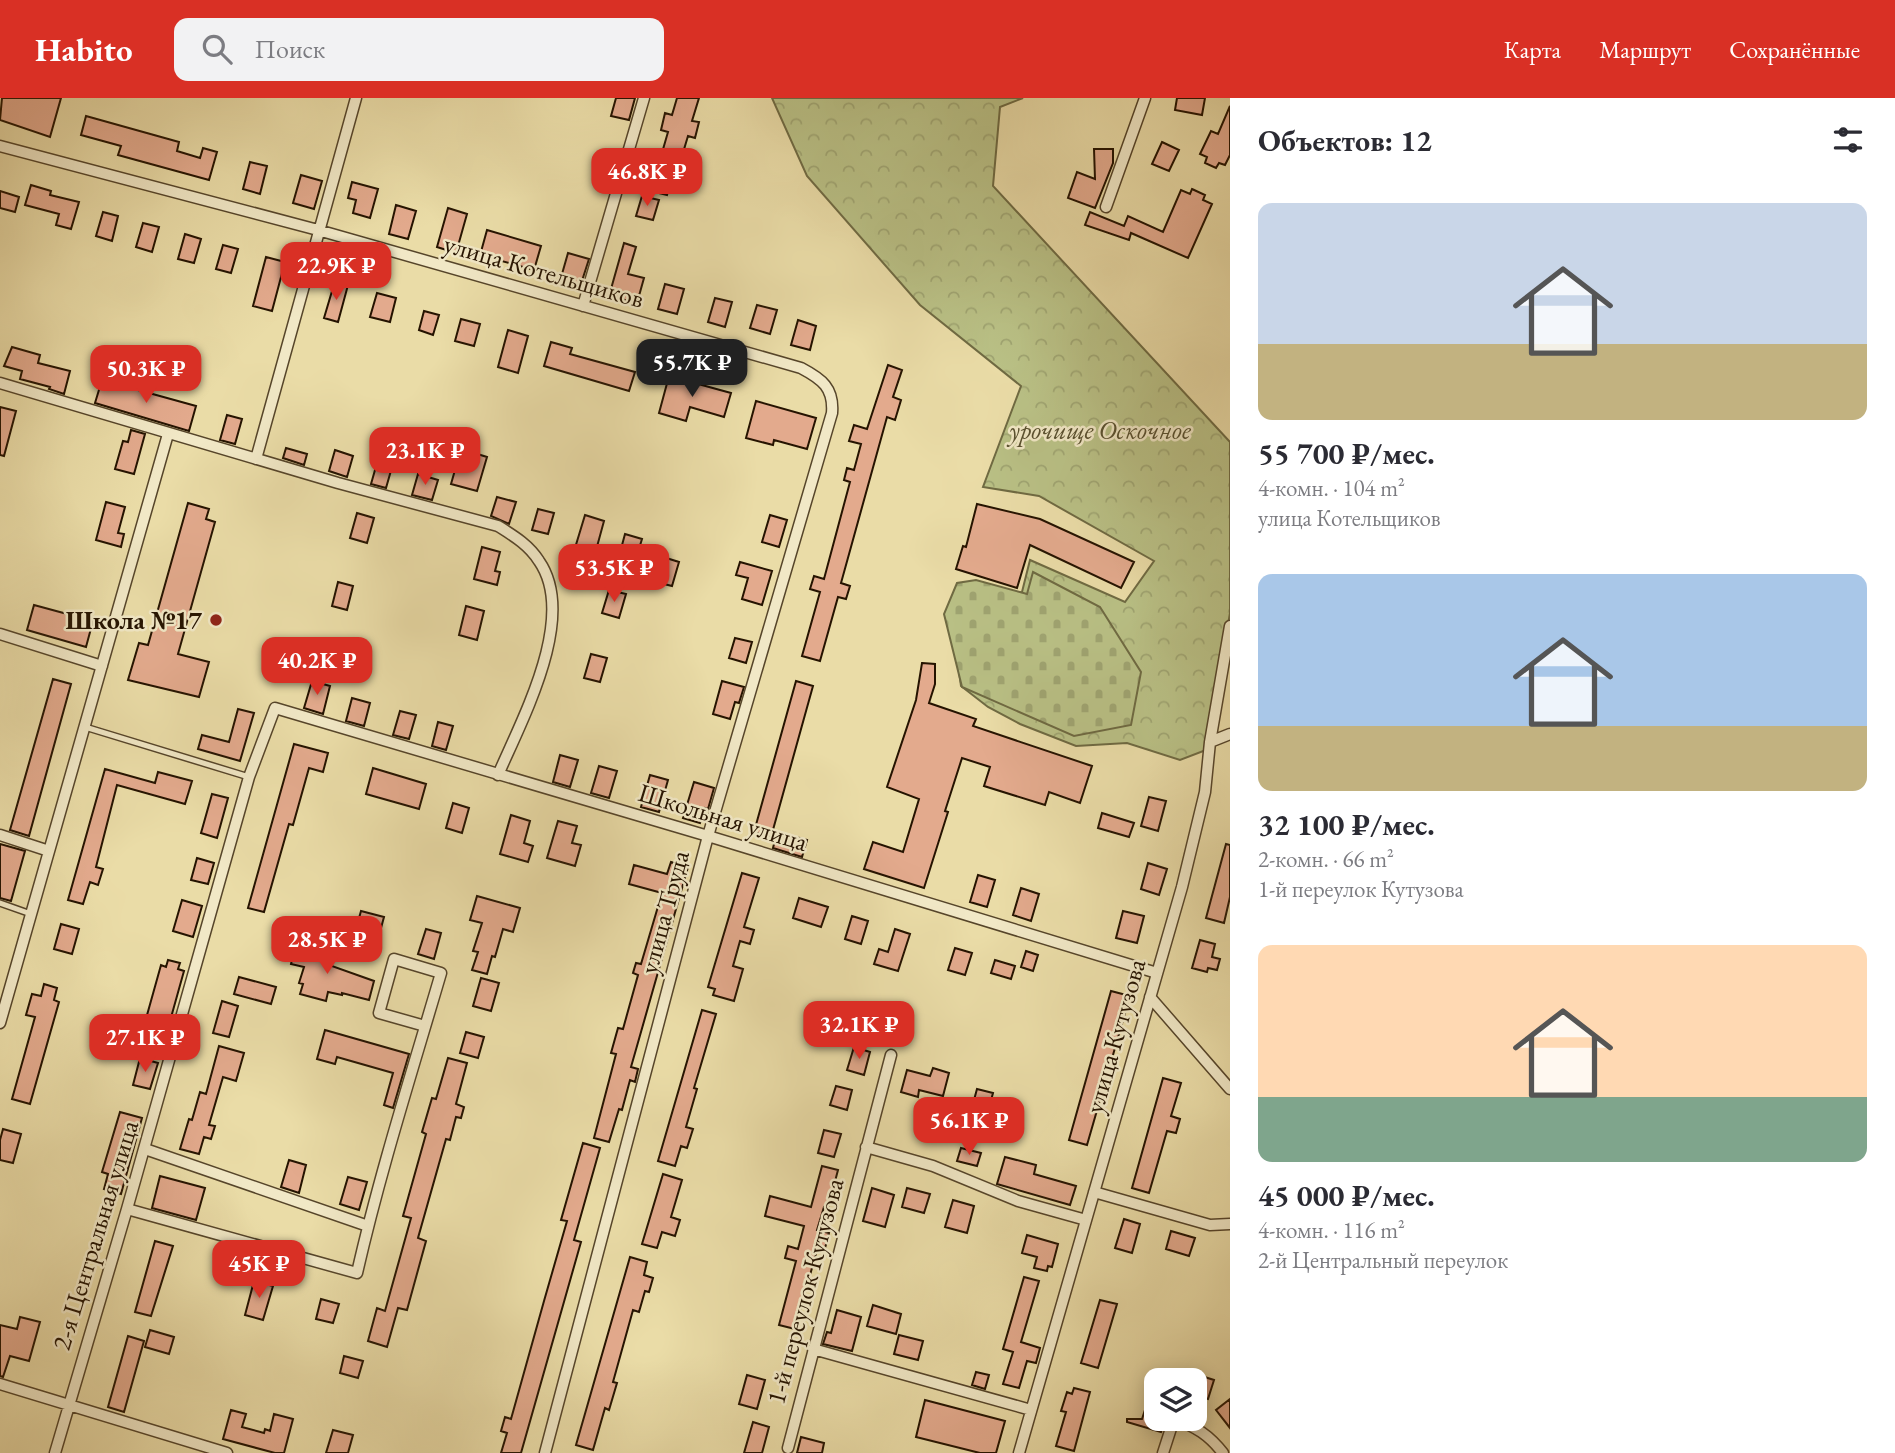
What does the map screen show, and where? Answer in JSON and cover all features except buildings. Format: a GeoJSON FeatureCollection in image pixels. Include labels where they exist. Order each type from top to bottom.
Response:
{"type":"FeatureCollection","features":[{"type":"Feature","properties":{"kind":"street"},"geometry":{"type":"LineString","coordinates":[[256,459],[356,98]]}},
{"type":"Feature","properties":{"kind":"street"},"geometry":{"type":"LineString","coordinates":[[583,306],[644,98]]}},
{"type":"Feature","properties":{"kind":"street"},"geometry":{"type":"LineString","coordinates":[[1107,207],[1144,98]]}},
{"type":"Feature","properties":{"kind":"street","name":"улица Котельщиков"},"geometry":{"type":"LineString","coordinates":[[0,146],[318,230],[801,368],[828,386]]}},
{"type":"Feature","properties":{"kind":"street"},"geometry":{"type":"LineString","coordinates":[[0,383],[168,434],[498,526],[522,541],[540,561],[551,587],[554,608],[552,633],[532,694],[498,775]]}},
{"type":"Feature","properties":{"kind":"street","name":"улица Труда"},"geometry":{"type":"LineString","coordinates":[[545,1453],[708,835],[832,413],[833,399],[828,386]]}},
{"type":"Feature","properties":{"kind":"street"},"geometry":{"type":"LineString","coordinates":[[0,1023],[168,434]]}},
{"type":"Feature","properties":{"kind":"street","name":"улица Кутузова"},"geometry":{"type":"LineString","coordinates":[[1019,1453],[1182,887],[1205,792],[1210,742],[1230,626]]}},
{"type":"Feature","properties":{"kind":"street"},"geometry":{"type":"LineString","coordinates":[[0,634],[102,666]]}},
{"type":"Feature","properties":{"kind":"street","name":"Школьная улица"},"geometry":{"type":"LineString","coordinates":[[275,708],[708,835],[1157,973]]}},
{"type":"Feature","properties":{"kind":"street","name":"2-я Центральная улица"},"geometry":{"type":"LineString","coordinates":[[55,1453],[145,1149],[249,777],[275,708]]}},
{"type":"Feature","properties":{"kind":"street"},"geometry":{"type":"LineString","coordinates":[[1210,742],[1230,734]]}},
{"type":"Feature","properties":{"kind":"street"},"geometry":{"type":"LineString","coordinates":[[0,835],[49,851]]}},
{"type":"Feature","properties":{"kind":"street"},"geometry":{"type":"LineString","coordinates":[[127,1209],[357,1273],[440,972],[394,959],[379,1013],[425,1026]]}},
{"type":"Feature","properties":{"kind":"street"},"geometry":{"type":"LineString","coordinates":[[1150,997],[1230,1089]]}},
{"type":"Feature","properties":{"kind":"street","name":"1-й переулок Кутузова"},"geometry":{"type":"LineString","coordinates":[[788,1448],[891,1055]]}},
{"type":"Feature","properties":{"kind":"street"},"geometry":{"type":"LineString","coordinates":[[866,1147],[933,1166],[1018,1201],[1086,1220]]}},
{"type":"Feature","properties":{"kind":"street"},"geometry":{"type":"LineString","coordinates":[[145,1149],[368,1226]]}},
{"type":"Feature","properties":{"kind":"street"},"geometry":{"type":"LineString","coordinates":[[1094,1192],[1210,1225],[1230,1224]]}},
{"type":"Feature","properties":{"kind":"street"},"geometry":{"type":"LineString","coordinates":[[813,1349],[1031,1410]]}},
{"type":"Feature","properties":{"kind":"street"},"geometry":{"type":"LineString","coordinates":[[0,1384],[224,1452]]}},
{"type":"Feature","properties":{"kind":"street"},"geometry":{"type":"LineString","coordinates":[[1163,1453],[1170,1431]]}},
{"type":"Feature","properties":{"kind":"street"},"geometry":{"type":"LineString","coordinates":[[1202,1431],[1211,1437],[1223,1453]]}},
{"type":"Feature","properties":{"kind":"lane"},"geometry":{"type":"LineString","coordinates":[[84,727],[249,777]]}},
{"type":"Feature","properties":{"kind":"lane"},"geometry":{"type":"LineString","coordinates":[[0,903],[31,914]]}},
{"type":"Feature","properties":{"kind":"green space","name":"урочище Оскочное"},"geometry":{"type":"Polygon","coordinates":[[[772,98],[1023,98],[1000,107],[993,186],[1230,442],[1230,613],[1206,750],[1180,760],[1127,743],[1076,746],[1020,724],[988,707],[961,686],[957,657],[991,594],[1022,592],[1030,560],[1125,602],[1154,561],[1039,496],[983,487],[1021,386],[920,305],[807,176],[772,98]]]}},
{"type":"Feature","properties":{"kind":"green space"},"geometry":{"type":"Polygon","coordinates":[[[1033,572],[1100,607],[1141,672],[1131,725],[1074,736],[962,687],[944,614],[957,583],[976,580],[1027,594],[1033,572]]]}},
{"type":"Feature","properties":{"kind":"place","name":"Школа №17"},"geometry":{"type":"Point","coordinates":[216,620]}}]}
